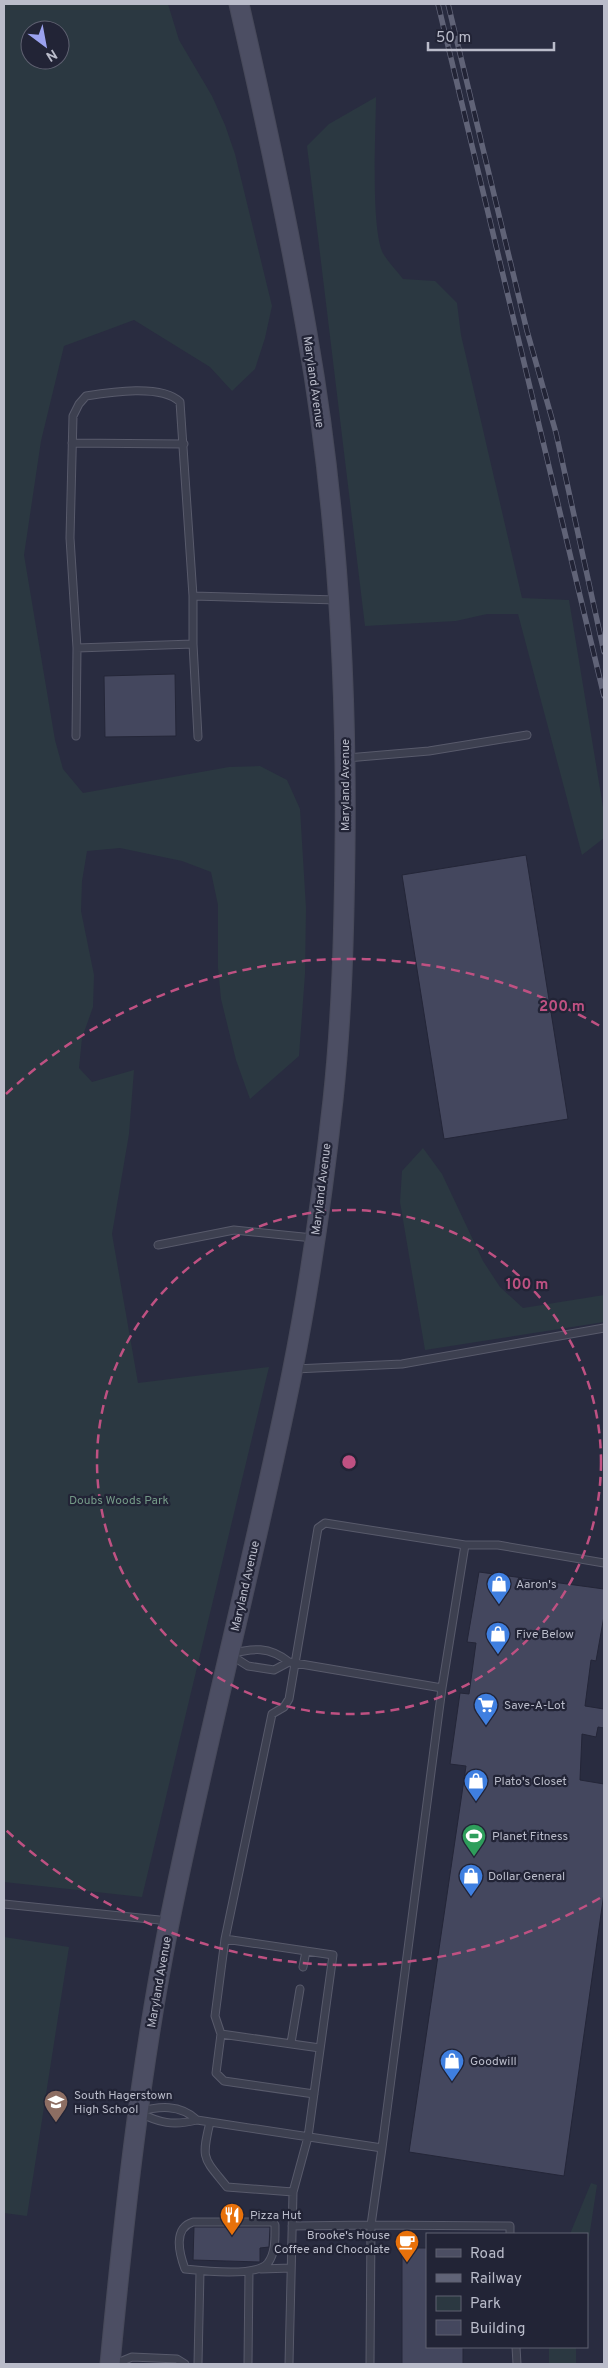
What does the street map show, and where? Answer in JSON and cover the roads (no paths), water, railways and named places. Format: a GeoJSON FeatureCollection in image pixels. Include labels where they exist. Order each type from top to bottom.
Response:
{"type":"FeatureCollection","features":[{"type":"Feature","properties":{"kind":"main road","name":"Maryland Avenue"},"geometry":{"type":"LineString","coordinates":[[110,2364],[122,2240],[152,2018],[170,1922],[292,1369],[315,1238],[333,1095],[344,935],[346,758],[339,600],[327,471],[308,334],[240,4]]}},
{"type":"Feature","properties":{"kind":"lane"},"geometry":{"type":"LineString","coordinates":[[76,736],[77,648],[70,538],[73,416],[79,404],[86,396],[159,391],[173,395],[180,402],[193,596],[193,644],[198,737]]}},
{"type":"Feature","properties":{"kind":"lane"},"geometry":{"type":"LineString","coordinates":[[72,443],[184,444]]}},
{"type":"Feature","properties":{"kind":"lane"},"geometry":{"type":"LineString","coordinates":[[193,596],[339,600]]}},
{"type":"Feature","properties":{"kind":"lane"},"geometry":{"type":"LineString","coordinates":[[77,648],[193,644]]}},
{"type":"Feature","properties":{"kind":"lane"},"geometry":{"type":"LineString","coordinates":[[346,758],[429,751],[527,735]]}},
{"type":"Feature","properties":{"kind":"lane"},"geometry":{"type":"LineString","coordinates":[[158,1245],[234,1230],[315,1238]]}},
{"type":"Feature","properties":{"kind":"lane"},"geometry":{"type":"LineString","coordinates":[[292,1369],[402,1364],[604,1328]]}},
{"type":"Feature","properties":{"kind":"lane"},"geometry":{"type":"LineString","coordinates":[[314,2094],[224,2081],[216,2073],[221,2034],[215,2016],[225,1939],[272,1714],[284,1707],[288,1699],[292,1663],[318,1528],[325,1523],[465,1545],[498,1545],[604,1563]]}},
{"type":"Feature","properties":{"kind":"lane"},"geometry":{"type":"LineString","coordinates":[[370,2364],[371,2225],[442,1688],[465,1545]]}},
{"type":"Feature","properties":{"kind":"lane"},"geometry":{"type":"LineString","coordinates":[[230,1654],[253,1648],[278,1654],[292,1663],[442,1688]]}},
{"type":"Feature","properties":{"kind":"lane"},"geometry":{"type":"LineString","coordinates":[[230,1654],[248,1666],[274,1670],[292,1663]]}},
{"type":"Feature","properties":{"kind":"lane"},"geometry":{"type":"LineString","coordinates":[[4,1904],[170,1922]]}},
{"type":"Feature","properties":{"kind":"lane"},"geometry":{"type":"LineString","coordinates":[[225,1939],[333,1955],[308,2137],[293,2192],[288,2364]]}},
{"type":"Feature","properties":{"kind":"lane"},"geometry":{"type":"LineString","coordinates":[[303,1967],[306,1951]]}},
{"type":"Feature","properties":{"kind":"lane"},"geometry":{"type":"LineString","coordinates":[[291,2044],[300,1989]]}},
{"type":"Feature","properties":{"kind":"lane"},"geometry":{"type":"LineString","coordinates":[[221,2034],[320,2048]]}},
{"type":"Feature","properties":{"kind":"lane"},"geometry":{"type":"LineString","coordinates":[[138,2112],[157,2106],[187,2110],[197,2120]]}},
{"type":"Feature","properties":{"kind":"lane"},"geometry":{"type":"LineString","coordinates":[[138,2112],[157,2122],[182,2124],[197,2120],[382,2148]]}},
{"type":"Feature","properties":{"kind":"lane"},"geometry":{"type":"LineString","coordinates":[[210,2122],[203,2151],[206,2162],[227,2187],[293,2192]]}},
{"type":"Feature","properties":{"kind":"lane"},"geometry":{"type":"LineString","coordinates":[[261,2269],[269,2262],[274,2247],[275,2225],[273,2222],[193,2222],[185,2224],[181,2231],[181,2258],[186,2269],[200,2271],[249,2271],[291,2268]]}},
{"type":"Feature","properties":{"kind":"lane"},"geometry":{"type":"LineString","coordinates":[[292,2226],[510,2226],[510,2233]]}},
{"type":"Feature","properties":{"kind":"lane"},"geometry":{"type":"LineString","coordinates":[[198,2364],[200,2271]]}},
{"type":"Feature","properties":{"kind":"lane"},"geometry":{"type":"LineString","coordinates":[[248,2364],[249,2271]]}},
{"type":"Feature","properties":{"kind":"lane"},"geometry":{"type":"LineString","coordinates":[[516,2348],[517,2364]]}},
{"type":"Feature","properties":{"kind":"lane"},"geometry":{"type":"LineString","coordinates":[[115,2364],[132,2357],[177,2360],[185,2364]]}},
{"type":"Feature","properties":{"kind":"railway"},"geometry":{"type":"LineString","coordinates":[[438,4],[604,696]]}},
{"type":"Feature","properties":{"kind":"railway"},"geometry":{"type":"LineString","coordinates":[[448,4],[527,331],[556,433],[604,652]]}},
{"type":"Feature","properties":{"kind":"place","name":"Aaron's"},"geometry":{"type":"Point","coordinates":[499,1605]}},
{"type":"Feature","properties":{"kind":"place","name":"Five Below"},"geometry":{"type":"Point","coordinates":[498,1655]}},
{"type":"Feature","properties":{"kind":"place","name":"Save-A-Lot"},"geometry":{"type":"Point","coordinates":[486,1726]}},
{"type":"Feature","properties":{"kind":"place","name":"Plato's Closet"},"geometry":{"type":"Point","coordinates":[476,1802]}},
{"type":"Feature","properties":{"kind":"place","name":"Planet Fitness"},"geometry":{"type":"Point","coordinates":[474,1857]}},
{"type":"Feature","properties":{"kind":"place","name":"Dollar General"},"geometry":{"type":"Point","coordinates":[471,1897]}},
{"type":"Feature","properties":{"kind":"place","name":"Goodwill"},"geometry":{"type":"Point","coordinates":[452,2082]}},
{"type":"Feature","properties":{"kind":"place","name":"South Hagerstown High School"},"geometry":{"type":"Point","coordinates":[56,2123]}},
{"type":"Feature","properties":{"kind":"place","name":"Pizza Hut"},"geometry":{"type":"Point","coordinates":[232,2236]}},
{"type":"Feature","properties":{"kind":"place","name":"Brooke's House Coffee and Chocolate"},"geometry":{"type":"Point","coordinates":[407,2263]}},
{"type":"Feature","properties":{"kind":"park label","name":"Doubs Woods Park"},"geometry":{"type":"Point","coordinates":[119,1500]}}]}
